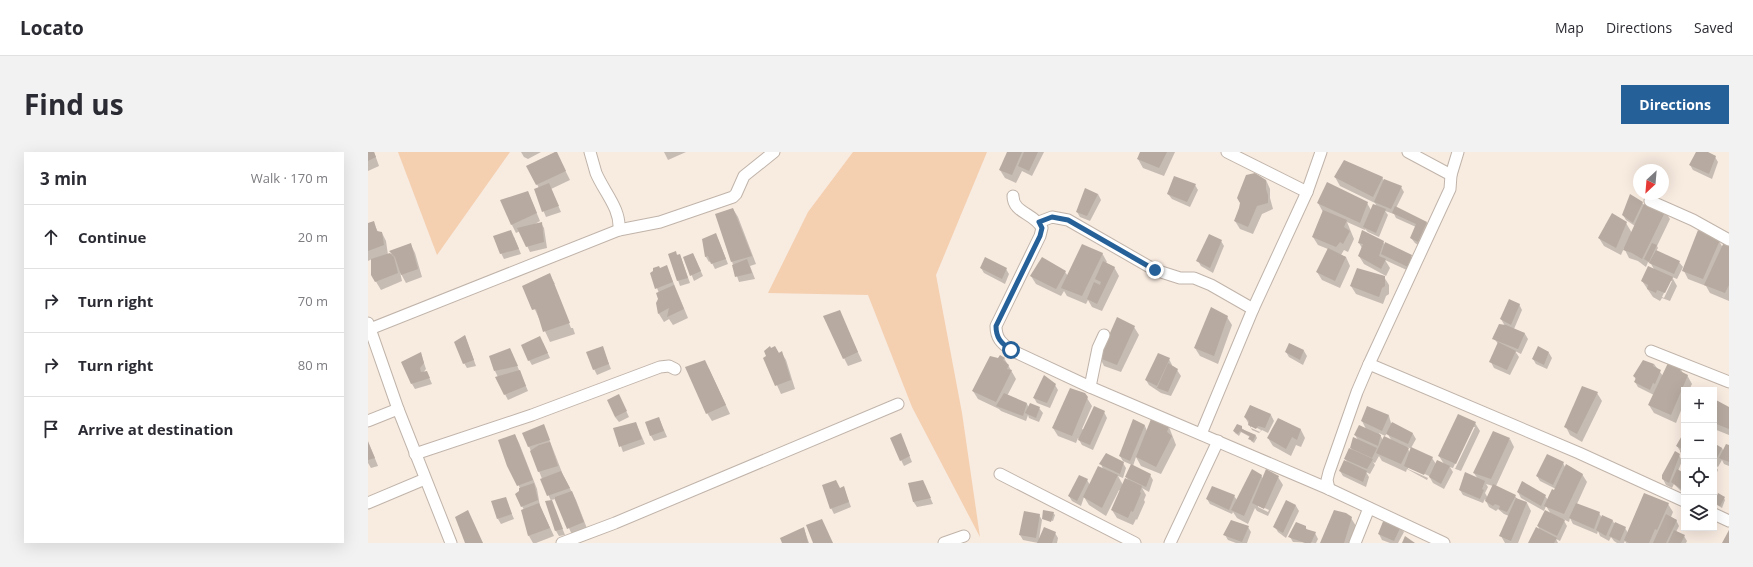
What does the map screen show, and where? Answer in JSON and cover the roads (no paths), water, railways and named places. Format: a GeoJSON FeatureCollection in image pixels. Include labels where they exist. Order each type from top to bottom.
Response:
{"type":"FeatureCollection","features":[{"type":"Feature","properties":{"kind":"street"},"geometry":{"type":"LineString","coordinates":[[590,152],[596,173],[617,213],[620,222],[619,230]]}},
{"type":"Feature","properties":{"kind":"street"},"geometry":{"type":"LineString","coordinates":[[450,543],[398,409],[369,326],[619,230],[660,222],[733,197],[736,194],[744,176],[774,152]]}},
{"type":"Feature","properties":{"kind":"street"},"geometry":{"type":"LineString","coordinates":[[1227,152],[1307,192]]}},
{"type":"Feature","properties":{"kind":"street"},"geometry":{"type":"LineString","coordinates":[[1201,434],[1253,309],[1307,192],[1322,152]]}},
{"type":"Feature","properties":{"kind":"street"},"geometry":{"type":"LineString","coordinates":[[1408,152],[1451,175]]}},
{"type":"Feature","properties":{"kind":"street"},"geometry":{"type":"LineString","coordinates":[[1329,489],[1327,480],[1329,472],[1357,392],[1450,188],[1451,175],[1458,152]]}},
{"type":"Feature","properties":{"kind":"street"},"geometry":{"type":"LineString","coordinates":[[1013,196],[1013,203],[1016,208],[1039,222],[1042,228],[1040,236],[996,326],[996,335],[1002,344],[1011,350],[1090,387],[1329,489],[1444,543]]}},
{"type":"Feature","properties":{"kind":"street"},"geometry":{"type":"LineString","coordinates":[[1650,201],[1693,220],[1729,240]]}},
{"type":"Feature","properties":{"kind":"street"},"geometry":{"type":"LineString","coordinates":[[1039,222],[1052,217],[1068,220],[1155,270],[1180,278],[1194,278],[1211,285],[1253,309]]}},
{"type":"Feature","properties":{"kind":"street"},"geometry":{"type":"LineString","coordinates":[[1090,387],[1098,348],[1104,335]]}},
{"type":"Feature","properties":{"kind":"street"},"geometry":{"type":"LineString","coordinates":[[1651,351],[1729,382]]}},
{"type":"Feature","properties":{"kind":"street"},"geometry":{"type":"LineString","coordinates":[[1369,364],[1681,500]]}},
{"type":"Feature","properties":{"kind":"street"},"geometry":{"type":"LineString","coordinates":[[415,454],[532,415],[660,367],[669,366],[674,369]]}},
{"type":"Feature","properties":{"kind":"street"},"geometry":{"type":"LineString","coordinates":[[562,543],[629,517],[898,404]]}},
{"type":"Feature","properties":{"kind":"street"},"geometry":{"type":"LineString","coordinates":[[368,421],[398,409]]}},
{"type":"Feature","properties":{"kind":"street"},"geometry":{"type":"LineString","coordinates":[[1170,543],[1218,441]]}},
{"type":"Feature","properties":{"kind":"street"},"geometry":{"type":"LineString","coordinates":[[1000,474],[1127,541]]}},
{"type":"Feature","properties":{"kind":"street"},"geometry":{"type":"LineString","coordinates":[[368,503],[425,479]]}},
{"type":"Feature","properties":{"kind":"street"},"geometry":{"type":"LineString","coordinates":[[1355,543],[1369,508]]}},
{"type":"Feature","properties":{"kind":"street"},"geometry":{"type":"LineString","coordinates":[[1717,515],[1729,521]]}},
{"type":"Feature","properties":{"kind":"street"},"geometry":{"type":"LineString","coordinates":[[944,543],[964,536]]}}]}
